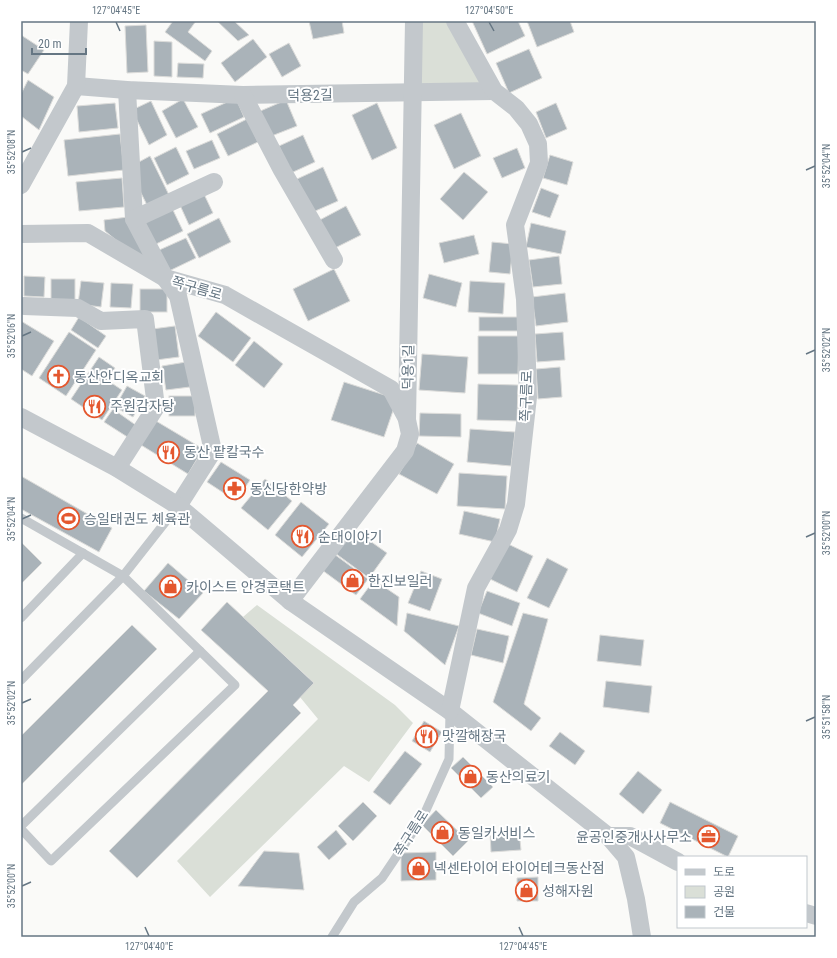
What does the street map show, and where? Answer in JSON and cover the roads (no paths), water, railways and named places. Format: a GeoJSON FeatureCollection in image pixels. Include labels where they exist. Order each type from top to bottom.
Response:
{"type":"FeatureCollection","features":[{"type":"Feature","properties":{"kind":"street"},"geometry":{"type":"LineString","coordinates":[[21,185],[76,86],[79,21]]}},
{"type":"Feature","properties":{"kind":"street","name":"덕용1길"},"geometry":{"type":"LineString","coordinates":[[290,601],[406,451],[410,434],[407,420],[414,21]]}},
{"type":"Feature","properties":{"kind":"street"},"geometry":{"type":"LineString","coordinates":[[455,21],[494,91]]}},
{"type":"Feature","properties":{"kind":"street","name":"덕용2길"},"geometry":{"type":"LineString","coordinates":[[76,86],[242,96],[494,91]]}},
{"type":"Feature","properties":{"kind":"street"},"geometry":{"type":"LineString","coordinates":[[127,90],[134,219],[165,278]]}},
{"type":"Feature","properties":{"kind":"street","name":"쪽구름로"},"geometry":{"type":"LineString","coordinates":[[450,711],[476,588],[508,530],[516,504],[528,397],[525,299],[515,225],[539,163],[538,144],[529,124],[516,108],[494,91]]}},
{"type":"Feature","properties":{"kind":"street"},"geometry":{"type":"LineString","coordinates":[[242,96],[282,170],[334,260]]}},
{"type":"Feature","properties":{"kind":"street"},"geometry":{"type":"LineString","coordinates":[[134,219],[214,182]]}},
{"type":"Feature","properties":{"kind":"street"},"geometry":{"type":"LineString","coordinates":[[21,234],[88,233],[165,278]]}},
{"type":"Feature","properties":{"kind":"street","name":"쪽구름로"},"geometry":{"type":"LineString","coordinates":[[165,278],[225,295],[391,388],[407,420]]}},
{"type":"Feature","properties":{"kind":"street","name":"쪽구름로"},"geometry":{"type":"LineString","coordinates":[[165,278],[178,296],[213,451],[178,506]]}},
{"type":"Feature","properties":{"kind":"street"},"geometry":{"type":"LineString","coordinates":[[24,306],[78,308],[101,321],[145,319],[156,407],[117,468]]}},
{"type":"Feature","properties":{"kind":"street"},"geometry":{"type":"LineString","coordinates":[[21,416],[117,468],[178,506],[290,601],[450,711],[608,836],[626,857],[636,899],[642,937]]}},
{"type":"Feature","properties":{"kind":"street"},"geometry":{"type":"LineString","coordinates":[[608,836],[630,836],[677,861]]}},
{"type":"Feature","properties":{"kind":"lane"},"geometry":{"type":"LineString","coordinates":[[21,680],[123,576],[178,506]]}},
{"type":"Feature","properties":{"kind":"lane"},"geometry":{"type":"LineString","coordinates":[[21,518],[123,576],[235,685],[51,861],[21,828],[200,651]]}},
{"type":"Feature","properties":{"kind":"lane"},"geometry":{"type":"LineString","coordinates":[[21,618],[83,553]]}},
{"type":"Feature","properties":{"kind":"lane","name":"쪽구름로"},"geometry":{"type":"LineString","coordinates":[[332,937],[354,902],[382,878],[423,817],[450,759],[450,711]]}},
{"type":"Feature","properties":{"kind":"place","name":"동산안디옥교회"},"geometry":{"type":"Point","coordinates":[59,377]}},
{"type":"Feature","properties":{"kind":"place","name":"주원감자탕"},"geometry":{"type":"Point","coordinates":[95,406]}},
{"type":"Feature","properties":{"kind":"place","name":"동산 팥칼국수"},"geometry":{"type":"Point","coordinates":[169,452]}},
{"type":"Feature","properties":{"kind":"place","name":"동신당한약방"},"geometry":{"type":"Point","coordinates":[234,489]}},
{"type":"Feature","properties":{"kind":"place","name":"승일태권도 체육관"},"geometry":{"type":"Point","coordinates":[69,519]}},
{"type":"Feature","properties":{"kind":"place","name":"순대이야기"},"geometry":{"type":"Point","coordinates":[303,537]}},
{"type":"Feature","properties":{"kind":"place","name":"한진보일러"},"geometry":{"type":"Point","coordinates":[353,581]}},
{"type":"Feature","properties":{"kind":"place","name":"카이스트 안경콘택트"},"geometry":{"type":"Point","coordinates":[170,587]}},
{"type":"Feature","properties":{"kind":"place","name":"맛깔해장국"},"geometry":{"type":"Point","coordinates":[426,736]}},
{"type":"Feature","properties":{"kind":"place","name":"동산의료기"},"geometry":{"type":"Point","coordinates":[470,777]}},
{"type":"Feature","properties":{"kind":"place","name":"동일카서비스"},"geometry":{"type":"Point","coordinates":[443,833]}},
{"type":"Feature","properties":{"kind":"place","name":"윤공인중개사사무소"},"geometry":{"type":"Point","coordinates":[708,837]}},
{"type":"Feature","properties":{"kind":"place","name":"넥센타이어 타이어테크동산점"},"geometry":{"type":"Point","coordinates":[418,868]}},
{"type":"Feature","properties":{"kind":"place","name":"성해자원"},"geometry":{"type":"Point","coordinates":[526,891]}}]}
